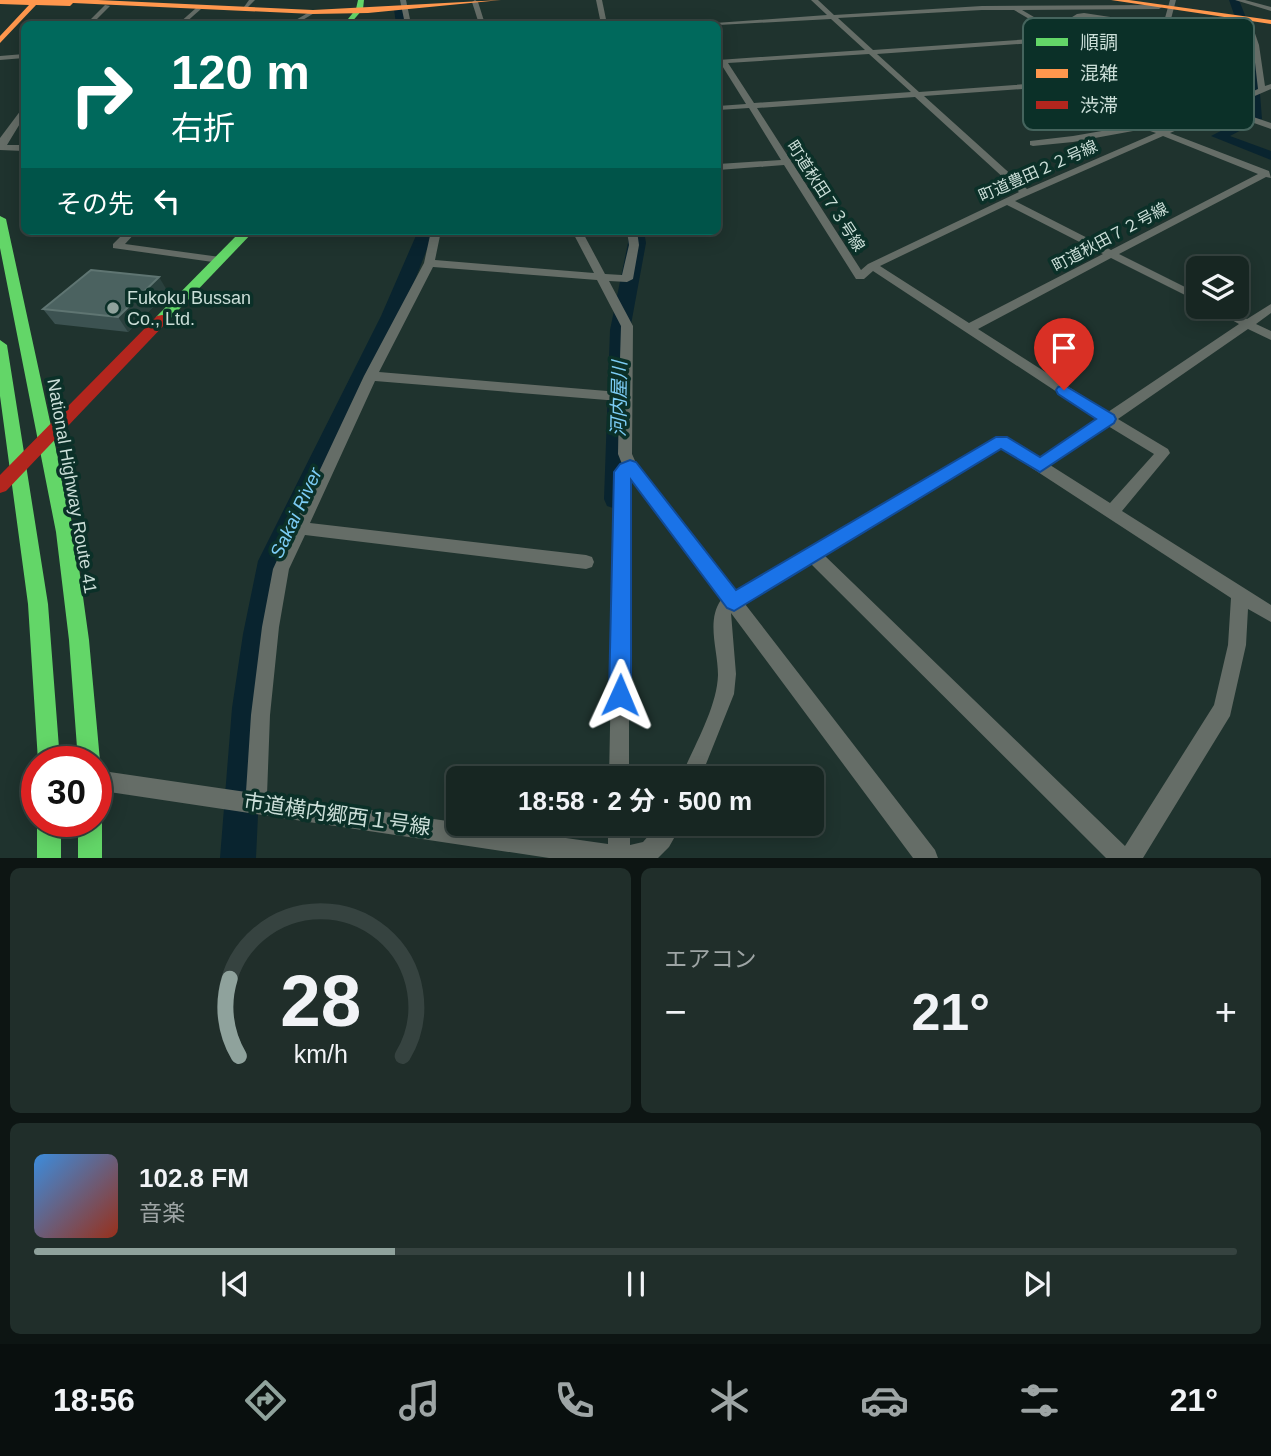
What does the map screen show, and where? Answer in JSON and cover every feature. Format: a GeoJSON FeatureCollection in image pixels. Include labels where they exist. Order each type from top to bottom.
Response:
{"type":"FeatureCollection","features":[{"type":"Feature","properties":{"kind":"main road"},"geometry":{"type":"LineString","coordinates":[[53,0],[197,6]]}},
{"type":"Feature","properties":{"kind":"main road"},"geometry":{"type":"LineString","coordinates":[[84,0],[197,6],[301,16],[404,4],[498,0]]}},
{"type":"Feature","properties":{"kind":"main road"},"geometry":{"type":"LineString","coordinates":[[0,24],[29,1]]}},
{"type":"Feature","properties":{"kind":"main road"},"geometry":{"type":"LineString","coordinates":[[0,41],[29,1]]}},
{"type":"Feature","properties":{"kind":"main road"},"geometry":{"type":"LineString","coordinates":[[0,2],[228,5]]}},
{"type":"Feature","properties":{"kind":"main road"},"geometry":{"type":"LineString","coordinates":[[115,3],[197,6],[249,3],[356,11]]}},
{"type":"Feature","properties":{"kind":"main road"},"geometry":{"type":"LineString","coordinates":[[1118,4],[1168,5],[1242,18],[1270,11]]}},
{"type":"Feature","properties":{"kind":"main road","name":"National Highway Route 41"},"geometry":{"type":"LineString","coordinates":[[0,219],[3,247],[65,532],[79,640],[88,746]]}},
{"type":"Feature","properties":{"kind":"main road"},"geometry":{"type":"LineString","coordinates":[[0,486],[244,235]]}},
{"type":"Feature","properties":{"kind":"main road"},"geometry":{"type":"LineString","coordinates":[[0,345],[44,644],[48,746]]}},
{"type":"Feature","properties":{"kind":"main road"},"geometry":{"type":"LineString","coordinates":[[48,858],[49,837]]}},
{"type":"Feature","properties":{"kind":"main road"},"geometry":{"type":"LineString","coordinates":[[90,837],[90,858]]}},
{"type":"Feature","properties":{"kind":"street"},"geometry":{"type":"LineString","coordinates":[[598,0],[603,21]]}},
{"type":"Feature","properties":{"kind":"street"},"geometry":{"type":"LineString","coordinates":[[814,0],[1026,193]]}},
{"type":"Feature","properties":{"kind":"street"},"geometry":{"type":"LineString","coordinates":[[1024,0],[1048,8],[1100,18]]}},
{"type":"Feature","properties":{"kind":"street"},"geometry":{"type":"LineString","coordinates":[[1238,0],[1270,11]]}},
{"type":"Feature","properties":{"kind":"street"},"geometry":{"type":"LineString","coordinates":[[472,1],[481,21]]}},
{"type":"Feature","properties":{"kind":"street"},"geometry":{"type":"LineString","coordinates":[[93,21],[115,3]]}},
{"type":"Feature","properties":{"kind":"street"},"geometry":{"type":"LineString","coordinates":[[721,23],[1118,4],[1125,11],[1119,18]]}},
{"type":"Feature","properties":{"kind":"street"},"geometry":{"type":"LineString","coordinates":[[184,21],[197,6]]}},
{"type":"Feature","properties":{"kind":"street"},"geometry":{"type":"LineString","coordinates":[[1014,8],[1031,18]]}},
{"type":"Feature","properties":{"kind":"street"},"geometry":{"type":"LineString","coordinates":[[1078,18],[1088,18]]}},
{"type":"Feature","properties":{"kind":"street"},"geometry":{"type":"LineString","coordinates":[[1254,37],[1258,43],[1266,88]]}},
{"type":"Feature","properties":{"kind":"street"},"geometry":{"type":"LineString","coordinates":[[721,61],[1023,42]]}},
{"type":"Feature","properties":{"kind":"street"},"geometry":{"type":"LineString","coordinates":[[0,58],[21,56]]}},
{"type":"Feature","properties":{"kind":"street","name":"町道秋田７３号線"},"geometry":{"type":"LineString","coordinates":[[721,62],[860,277]]}},
{"type":"Feature","properties":{"kind":"street"},"geometry":{"type":"LineString","coordinates":[[721,108],[1023,87]]}},
{"type":"Feature","properties":{"kind":"street"},"geometry":{"type":"LineString","coordinates":[[1254,95],[1271,101]]}},
{"type":"Feature","properties":{"kind":"street"},"geometry":{"type":"LineString","coordinates":[[21,116],[2,140],[1,148],[21,148]]}},
{"type":"Feature","properties":{"kind":"street"},"geometry":{"type":"LineString","coordinates":[[1254,121],[1271,127]]}},
{"type":"Feature","properties":{"kind":"street"},"geometry":{"type":"LineString","coordinates":[[12,130],[21,128]]}},
{"type":"Feature","properties":{"kind":"street"},"geometry":{"type":"LineString","coordinates":[[1033,142],[1073,139],[1126,130]]}},
{"type":"Feature","properties":{"kind":"street"},"geometry":{"type":"LineString","coordinates":[[1152,130],[1269,175]]}},
{"type":"Feature","properties":{"kind":"street","name":"町道豊田２２号線"},"geometry":{"type":"LineString","coordinates":[[860,277],[872,266],[1007,201],[1172,130]]}},
{"type":"Feature","properties":{"kind":"street"},"geometry":{"type":"LineString","coordinates":[[721,167],[785,162]]}},
{"type":"Feature","properties":{"kind":"street"},"geometry":{"type":"LineString","coordinates":[[972,331],[1269,175]]}},
{"type":"Feature","properties":{"kind":"street"},"geometry":{"type":"LineString","coordinates":[[1007,201],[1186,292]]}},
{"type":"Feature","properties":{"kind":"street"},"geometry":{"type":"LineString","coordinates":[[128,235],[117,247],[220,260]]}},
{"type":"Feature","properties":{"kind":"street"},"geometry":{"type":"LineString","coordinates":[[256,803],[257,752],[273,603],[281,569],[371,376],[429,263],[435,235]]}},
{"type":"Feature","properties":{"kind":"street"},"geometry":{"type":"LineString","coordinates":[[579,235],[627,326],[625,454],[630,466],[927,858]]}},
{"type":"Feature","properties":{"kind":"street"},"geometry":{"type":"LineString","coordinates":[[429,263],[627,278],[634,245],[633,235]]}},
{"type":"Feature","properties":{"kind":"street"},"geometry":{"type":"LineString","coordinates":[[872,266],[1163,453],[1112,512]]}},
{"type":"Feature","properties":{"kind":"street"},"geometry":{"type":"LineString","coordinates":[[1040,465],[1271,308]]}},
{"type":"Feature","properties":{"kind":"street"},"geometry":{"type":"LineString","coordinates":[[1238,319],[1271,336]]}},
{"type":"Feature","properties":{"kind":"street"},"geometry":{"type":"LineString","coordinates":[[371,376],[626,397]]}},
{"type":"Feature","properties":{"kind":"street"},"geometry":{"type":"LineString","coordinates":[[695,766],[725,694],[727,674],[722,615],[726,606],[814,556],[1001,441],[1271,614]]}},
{"type":"Feature","properties":{"kind":"street"},"geometry":{"type":"LineString","coordinates":[[620,766],[622,472],[630,466]]}},
{"type":"Feature","properties":{"kind":"street"},"geometry":{"type":"LineString","coordinates":[[299,528],[586,562]]}},
{"type":"Feature","properties":{"kind":"street"},"geometry":{"type":"LineString","coordinates":[[814,556],[1122,858]]}},
{"type":"Feature","properties":{"kind":"street"},"geometry":{"type":"LineString","coordinates":[[1130,858],[1223,709],[1237,645],[1240,593]]}},
{"type":"Feature","properties":{"kind":"street","name":"市道横内郷西１号線"},"geometry":{"type":"LineString","coordinates":[[112,782],[619,857]]}},
{"type":"Feature","properties":{"kind":"street"},"geometry":{"type":"LineString","coordinates":[[619,836],[619,857],[643,855],[665,836]]}},
{"type":"Feature","properties":{"kind":"building"},"geometry":{"type":"Polygon","coordinates":[[[91,270],[159,277],[118,317],[43,309],[91,270]]]}},
{"type":"Feature","properties":{"kind":"waterway"},"geometry":{"type":"LineString","coordinates":[[1234,0],[1241,18]]}},
{"type":"Feature","properties":{"kind":"waterway","name":"Sakai River"},"geometry":{"type":"LineString","coordinates":[[398,11],[400,21]]}},
{"type":"Feature","properties":{"kind":"waterway"},"geometry":{"type":"LineString","coordinates":[[1254,104],[1254,119]]}},
{"type":"Feature","properties":{"kind":"waterway"},"geometry":{"type":"LineString","coordinates":[[1231,130],[1218,136],[1271,156]]}},
{"type":"Feature","properties":{"kind":"waterway","name":"Sakai River"},"geometry":{"type":"LineString","coordinates":[[238,858],[248,708],[257,634],[271,561],[391,316],[424,235]]}},
{"type":"Feature","properties":{"kind":"waterway","name":"河内屋川"},"geometry":{"type":"LineString","coordinates":[[616,499],[620,330],[636,235]]}},
{"type":"Feature","properties":{"kind":"traffic: fast"},"geometry":{"type":"LineString","coordinates":[[349,21],[359,9],[361,0]]}},
{"type":"Feature","properties":{"kind":"traffic: fast"},"geometry":{"type":"LineString","coordinates":[[0,219],[65,532],[79,640],[88,746]]}},
{"type":"Feature","properties":{"kind":"traffic: fast"},"geometry":{"type":"LineString","coordinates":[[162,319],[244,235]]}},
{"type":"Feature","properties":{"kind":"traffic: fast"},"geometry":{"type":"LineString","coordinates":[[0,345],[38,604],[48,746]]}},
{"type":"Feature","properties":{"kind":"traffic: fast"},"geometry":{"type":"LineString","coordinates":[[49,837],[49,858]]}},
{"type":"Feature","properties":{"kind":"traffic: fast"},"geometry":{"type":"LineString","coordinates":[[90,837],[90,858]]}},
{"type":"Feature","properties":{"kind":"traffic: slow"},"geometry":{"type":"LineString","coordinates":[[0,41],[37,0]]}},
{"type":"Feature","properties":{"kind":"traffic: slow"},"geometry":{"type":"LineString","coordinates":[[53,0],[313,12],[368,11],[498,0]]}},
{"type":"Feature","properties":{"kind":"traffic: slow"},"geometry":{"type":"LineString","coordinates":[[1114,0],[1242,18]]}},
{"type":"Feature","properties":{"kind":"traffic: slow"},"geometry":{"type":"LineString","coordinates":[[0,2],[70,4]]}},
{"type":"Feature","properties":{"kind":"traffic: slow"},"geometry":{"type":"LineString","coordinates":[[1254,20],[1271,22]]}},
{"type":"Feature","properties":{"kind":"traffic: jam"},"geometry":{"type":"LineString","coordinates":[[0,486],[162,319]]}},
{"type":"Feature","properties":{"kind":"place","name":"Fukoku Bussan Co., Ltd."},"geometry":{"type":"Point","coordinates":[113,308]}},
{"type":"Feature","properties":{"kind":"route"},"geometry":{"type":"LineString","coordinates":[[620,695],[622,472],[630,466],[734,602],[1001,441],[1040,465],[1108,419],[1064,390]]}}]}
